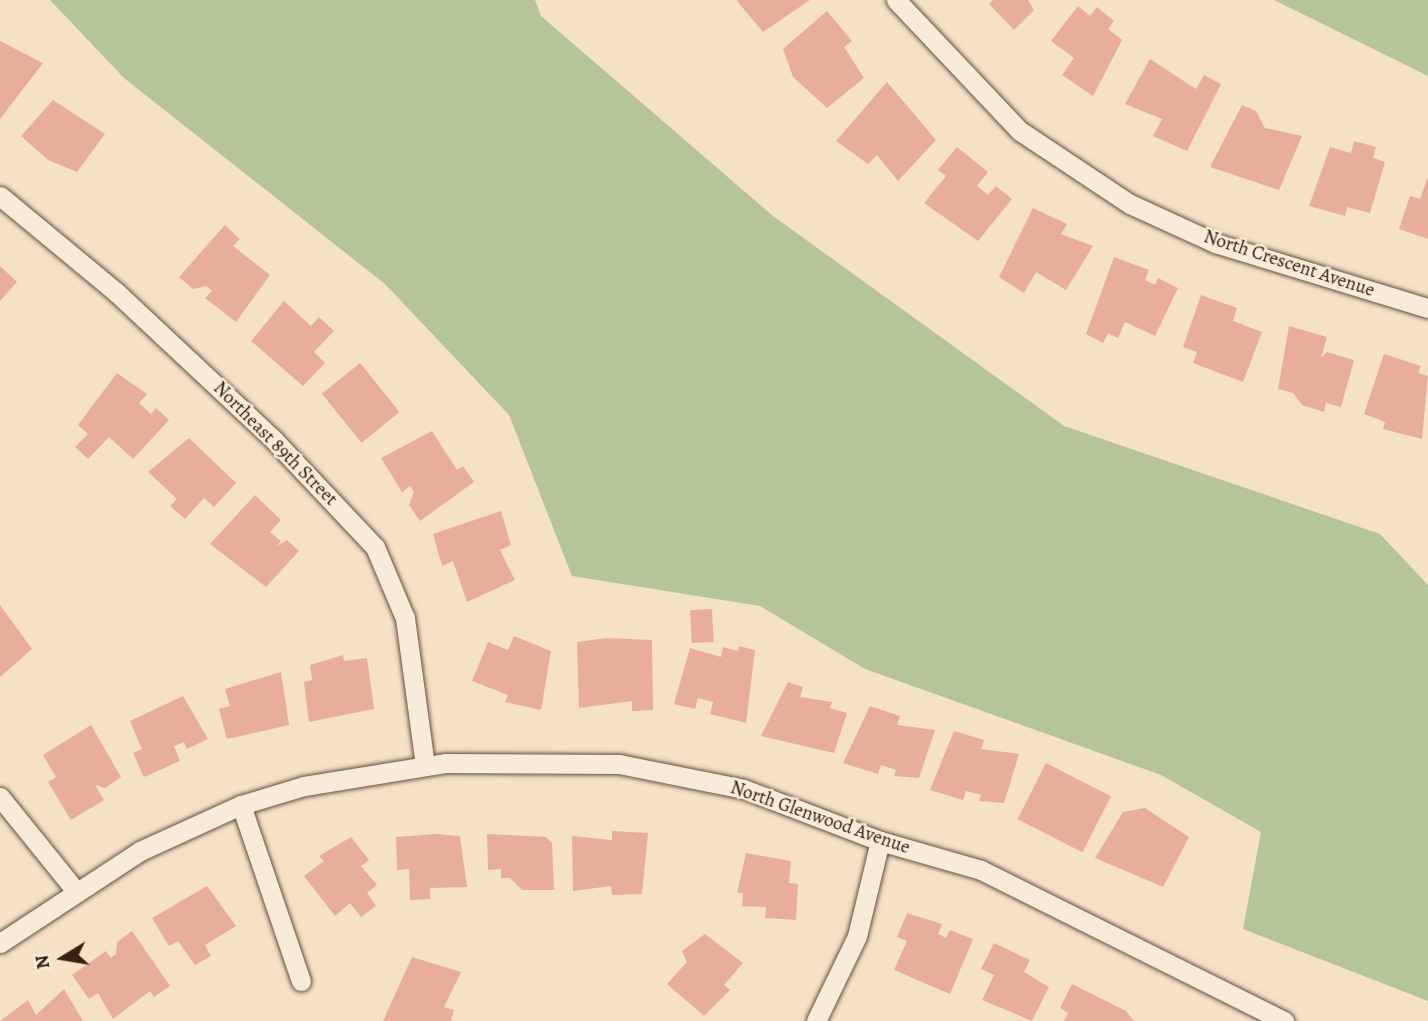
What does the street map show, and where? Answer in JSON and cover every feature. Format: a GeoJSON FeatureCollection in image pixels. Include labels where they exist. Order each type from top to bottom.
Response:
{"type":"FeatureCollection","features":[{"type":"Feature","properties":{"kind":"street","name":"North Crescent Avenue"},"geometry":{"type":"LineString","coordinates":[[897,0],[1020,131],[1130,204],[1215,243],[1428,308]]}},
{"type":"Feature","properties":{"kind":"street","name":"Northeast 89th Street"},"geometry":{"type":"LineString","coordinates":[[0,197],[185,357],[375,547],[405,618],[425,766]]}},
{"type":"Feature","properties":{"kind":"street","name":"North Glenwood Avenue"},"geometry":{"type":"LineString","coordinates":[[0,943],[75,890],[140,851],[241,805],[304,786],[425,766],[619,764],[744,789],[880,841],[981,870],[1284,1021]]}},
{"type":"Feature","properties":{"kind":"street"},"geometry":{"type":"LineString","coordinates":[[0,797],[75,890]]}},
{"type":"Feature","properties":{"kind":"street"},"geometry":{"type":"LineString","coordinates":[[241,805],[301,981]]}},
{"type":"Feature","properties":{"kind":"street"},"geometry":{"type":"LineString","coordinates":[[816,1021],[857,936],[880,841]]}},
{"type":"Feature","properties":{"kind":"green space"},"geometry":{"type":"Polygon","coordinates":[[[50,0],[535,0],[541,16],[773,216],[1064,426],[1380,534],[1428,585],[1428,1001],[1243,929],[1261,832],[1161,775],[865,669],[760,606],[572,576],[509,415],[385,284],[124,78],[50,0]]]}},
{"type":"Feature","properties":{"kind":"green space"},"geometry":{"type":"Polygon","coordinates":[[[1274,0],[1428,0],[1428,76],[1274,0]]]}},
{"type":"Feature","properties":{"kind":"building"},"geometry":{"type":"Polygon","coordinates":[[[738,0],[810,0],[763,32],[737,1],[738,0]]]}},
{"type":"Feature","properties":{"kind":"building"},"geometry":{"type":"Polygon","coordinates":[[[993,0],[1028,0],[1034,10],[1014,30],[989,4],[993,0]]]}},
{"type":"Feature","properties":{"kind":"building"},"geometry":{"type":"Polygon","coordinates":[[[1078,6],[1090,16],[1097,7],[1114,21],[1108,29],[1122,40],[1093,96],[1062,75],[1074,58],[1051,41],[1078,6]]]}},
{"type":"Feature","properties":{"kind":"building"},"geometry":{"type":"Polygon","coordinates":[[[827,11],[852,41],[844,47],[864,78],[827,108],[793,77],[783,49],[827,11]]]}},
{"type":"Feature","properties":{"kind":"building"},"geometry":{"type":"Polygon","coordinates":[[[0,41],[43,63],[0,119],[0,41]]]}},
{"type":"Feature","properties":{"kind":"building"},"geometry":{"type":"Polygon","coordinates":[[[1150,59],[1196,89],[1204,75],[1221,84],[1187,151],[1153,136],[1162,119],[1125,104],[1150,59]]]}},
{"type":"Feature","properties":{"kind":"building"},"geometry":{"type":"Polygon","coordinates":[[[887,82],[936,140],[898,181],[877,155],[868,164],[836,141],[887,82]]]}},
{"type":"Feature","properties":{"kind":"building"},"geometry":{"type":"Polygon","coordinates":[[[53,100],[105,134],[77,172],[48,160],[21,136],[53,100]]]}},
{"type":"Feature","properties":{"kind":"building"},"geometry":{"type":"Polygon","coordinates":[[[1242,105],[1256,111],[1265,128],[1302,136],[1279,190],[1210,167],[1242,105]]]}},
{"type":"Feature","properties":{"kind":"building"},"geometry":{"type":"Polygon","coordinates":[[[1354,141],[1376,147],[1373,158],[1385,162],[1370,213],[1347,207],[1345,216],[1309,206],[1330,147],[1351,153],[1354,141]]]}},
{"type":"Feature","properties":{"kind":"building"},"geometry":{"type":"Polygon","coordinates":[[[957,147],[988,172],[977,186],[988,195],[996,186],[1012,199],[978,241],[924,203],[946,176],[938,170],[957,147]]]}},
{"type":"Feature","properties":{"kind":"building"},"geometry":{"type":"Polygon","coordinates":[[[1428,177],[1428,239],[1399,229],[1410,196],[1420,199],[1428,177]]]}},
{"type":"Feature","properties":{"kind":"building"},"geometry":{"type":"Polygon","coordinates":[[[1033,208],[1067,224],[1061,234],[1093,246],[1066,290],[1036,272],[1024,293],[999,277],[1033,208]]]}},
{"type":"Feature","properties":{"kind":"building"},"geometry":{"type":"Polygon","coordinates":[[[225,225],[240,239],[233,246],[270,275],[236,322],[205,298],[212,291],[206,286],[193,289],[179,277],[225,225]]]}},
{"type":"Feature","properties":{"kind":"building"},"geometry":{"type":"Polygon","coordinates":[[[1114,257],[1149,270],[1145,280],[1155,285],[1158,278],[1178,288],[1155,336],[1125,322],[1118,338],[1108,333],[1103,343],[1086,334],[1114,257]]]}},
{"type":"Feature","properties":{"kind":"building"},"geometry":{"type":"Polygon","coordinates":[[[0,266],[17,282],[0,301],[0,266]]]}},
{"type":"Feature","properties":{"kind":"building"},"geometry":{"type":"Polygon","coordinates":[[[1201,295],[1237,308],[1233,321],[1262,332],[1243,382],[1193,363],[1197,352],[1183,347],[1201,295]]]}},
{"type":"Feature","properties":{"kind":"building"},"geometry":{"type":"Polygon","coordinates":[[[284,301],[311,326],[319,317],[334,331],[314,352],[325,363],[303,386],[251,341],[284,301]]]}},
{"type":"Feature","properties":{"kind":"building"},"geometry":{"type":"Polygon","coordinates":[[[1289,326],[1327,337],[1321,358],[1327,352],[1354,360],[1341,407],[1326,403],[1324,412],[1302,405],[1293,393],[1278,389],[1289,326]]]}},
{"type":"Feature","properties":{"kind":"building"},"geometry":{"type":"Polygon","coordinates":[[[1384,354],[1421,366],[1418,373],[1428,376],[1422,439],[1383,429],[1385,422],[1364,414],[1384,354]]]}},
{"type":"Feature","properties":{"kind":"building"},"geometry":{"type":"Polygon","coordinates":[[[360,363],[400,412],[362,443],[322,394],[360,363]]]}},
{"type":"Feature","properties":{"kind":"building"},"geometry":{"type":"Polygon","coordinates":[[[117,373],[147,394],[139,403],[151,414],[156,408],[169,420],[133,459],[109,437],[88,459],[75,447],[88,434],[78,425],[117,373]]]}},
{"type":"Feature","properties":{"kind":"building"},"geometry":{"type":"Polygon","coordinates":[[[432,431],[457,470],[463,466],[474,482],[420,521],[409,505],[414,492],[410,486],[402,492],[381,458],[432,431]]]}},
{"type":"Feature","properties":{"kind":"building"},"geometry":{"type":"Polygon","coordinates":[[[189,438],[236,483],[214,507],[204,498],[185,519],[170,506],[177,499],[148,472],[189,438]]]}},
{"type":"Feature","properties":{"kind":"building"},"geometry":{"type":"Polygon","coordinates":[[[255,495],[281,520],[270,532],[281,541],[277,546],[287,540],[299,551],[266,587],[210,544],[255,495]]]}},
{"type":"Feature","properties":{"kind":"building"},"geometry":{"type":"Polygon","coordinates":[[[501,511],[511,545],[500,550],[515,580],[467,602],[453,561],[442,566],[433,534],[501,511]]]}},
{"type":"Feature","properties":{"kind":"building"},"geometry":{"type":"Polygon","coordinates":[[[0,605],[32,649],[0,677],[0,605]]]}},
{"type":"Feature","properties":{"kind":"building"},"geometry":{"type":"Polygon","coordinates":[[[712,609],[714,642],[692,643],[690,610],[712,609]]]}},
{"type":"Feature","properties":{"kind":"building"},"geometry":{"type":"Polygon","coordinates":[[[514,636],[551,651],[541,710],[505,702],[508,695],[472,681],[488,642],[508,650],[514,636]]]}},
{"type":"Feature","properties":{"kind":"building"},"geometry":{"type":"Polygon","coordinates":[[[607,638],[652,640],[653,710],[632,711],[632,701],[579,708],[577,642],[607,638]]]}},
{"type":"Feature","properties":{"kind":"building"},"geometry":{"type":"Polygon","coordinates":[[[739,646],[755,650],[746,723],[710,714],[713,702],[698,698],[695,709],[674,704],[690,648],[721,657],[723,647],[738,651],[739,646]]]}},
{"type":"Feature","properties":{"kind":"building"},"geometry":{"type":"Polygon","coordinates":[[[343,655],[344,661],[367,658],[374,709],[309,722],[304,682],[312,680],[310,665],[343,655]]]}},
{"type":"Feature","properties":{"kind":"building"},"geometry":{"type":"Polygon","coordinates":[[[281,672],[289,725],[227,739],[219,709],[230,706],[225,689],[281,672]]]}},
{"type":"Feature","properties":{"kind":"building"},"geometry":{"type":"Polygon","coordinates":[[[788,682],[803,687],[800,697],[832,702],[830,708],[847,713],[834,753],[761,736],[788,682]]]}},
{"type":"Feature","properties":{"kind":"building"},"geometry":{"type":"Polygon","coordinates":[[[183,696],[208,739],[187,749],[184,742],[174,746],[180,761],[144,777],[133,753],[142,749],[130,721],[183,696]]]}},
{"type":"Feature","properties":{"kind":"building"},"geometry":{"type":"Polygon","coordinates":[[[870,706],[900,716],[897,725],[935,730],[919,778],[894,776],[896,770],[881,765],[878,774],[843,763],[870,706]]]}},
{"type":"Feature","properties":{"kind":"building"},"geometry":{"type":"Polygon","coordinates":[[[91,725],[121,777],[105,788],[95,785],[104,800],[71,820],[48,782],[56,777],[43,755],[91,725]]]}},
{"type":"Feature","properties":{"kind":"building"},"geometry":{"type":"Polygon","coordinates":[[[954,731],[984,740],[981,749],[1019,754],[1004,803],[979,801],[981,795],[966,791],[963,800],[930,790],[954,731]]]}},
{"type":"Feature","properties":{"kind":"building"},"geometry":{"type":"Polygon","coordinates":[[[1046,763],[1111,796],[1082,852],[1017,819],[1046,763]]]}},
{"type":"Feature","properties":{"kind":"building"},"geometry":{"type":"Polygon","coordinates":[[[1145,808],[1189,837],[1163,887],[1095,858],[1123,812],[1145,808]]]}},
{"type":"Feature","properties":{"kind":"building"},"geometry":{"type":"Polygon","coordinates":[[[612,831],[648,833],[642,894],[612,895],[611,886],[573,891],[572,836],[612,840],[612,831]]]}},
{"type":"Feature","properties":{"kind":"building"},"geometry":{"type":"Polygon","coordinates":[[[436,834],[460,836],[467,887],[430,888],[430,899],[410,900],[409,869],[397,870],[396,837],[436,834]]]}},
{"type":"Feature","properties":{"kind":"building"},"geometry":{"type":"Polygon","coordinates":[[[487,834],[546,837],[552,843],[554,890],[522,890],[510,878],[501,878],[501,869],[488,870],[487,834]]]}},
{"type":"Feature","properties":{"kind":"building"},"geometry":{"type":"Polygon","coordinates":[[[351,837],[369,860],[361,866],[377,885],[367,893],[376,906],[361,917],[350,903],[335,916],[304,876],[324,861],[319,856],[351,837]]]}},
{"type":"Feature","properties":{"kind":"building"},"geometry":{"type":"Polygon","coordinates":[[[746,853],[791,861],[789,883],[798,884],[796,920],[765,918],[766,907],[742,906],[743,893],[737,893],[746,853]]]}},
{"type":"Feature","properties":{"kind":"building"},"geometry":{"type":"Polygon","coordinates":[[[207,886],[236,926],[205,945],[211,956],[195,965],[178,941],[169,946],[152,918],[207,886]]]}},
{"type":"Feature","properties":{"kind":"building"},"geometry":{"type":"Polygon","coordinates":[[[907,913],[942,924],[938,934],[946,938],[950,930],[973,939],[950,994],[894,970],[907,941],[897,937],[907,913]]]}},
{"type":"Feature","properties":{"kind":"building"},"geometry":{"type":"Polygon","coordinates":[[[132,931],[170,986],[154,997],[150,991],[113,1019],[98,993],[89,999],[72,975],[106,951],[111,958],[116,954],[117,942],[132,931]]]}},
{"type":"Feature","properties":{"kind":"building"},"geometry":{"type":"Polygon","coordinates":[[[705,934],[743,963],[724,985],[730,990],[704,1016],[667,984],[687,962],[682,951],[705,934]]]}},
{"type":"Feature","properties":{"kind":"building"},"geometry":{"type":"Polygon","coordinates":[[[994,943],[1030,960],[1024,972],[1049,987],[1032,1021],[982,1000],[994,975],[981,969],[994,943]]]}},
{"type":"Feature","properties":{"kind":"building"},"geometry":{"type":"Polygon","coordinates":[[[412,957],[461,972],[444,1007],[454,1010],[451,1021],[383,1021],[412,957]]]}},
{"type":"Feature","properties":{"kind":"building"},"geometry":{"type":"Polygon","coordinates":[[[1072,984],[1126,1011],[1134,1021],[1064,1021],[1068,1013],[1060,1008],[1072,984]]]}},
{"type":"Feature","properties":{"kind":"building"},"geometry":{"type":"Polygon","coordinates":[[[64,989],[83,1021],[0,1021],[28,1000],[36,1015],[64,989]]]}}]}
